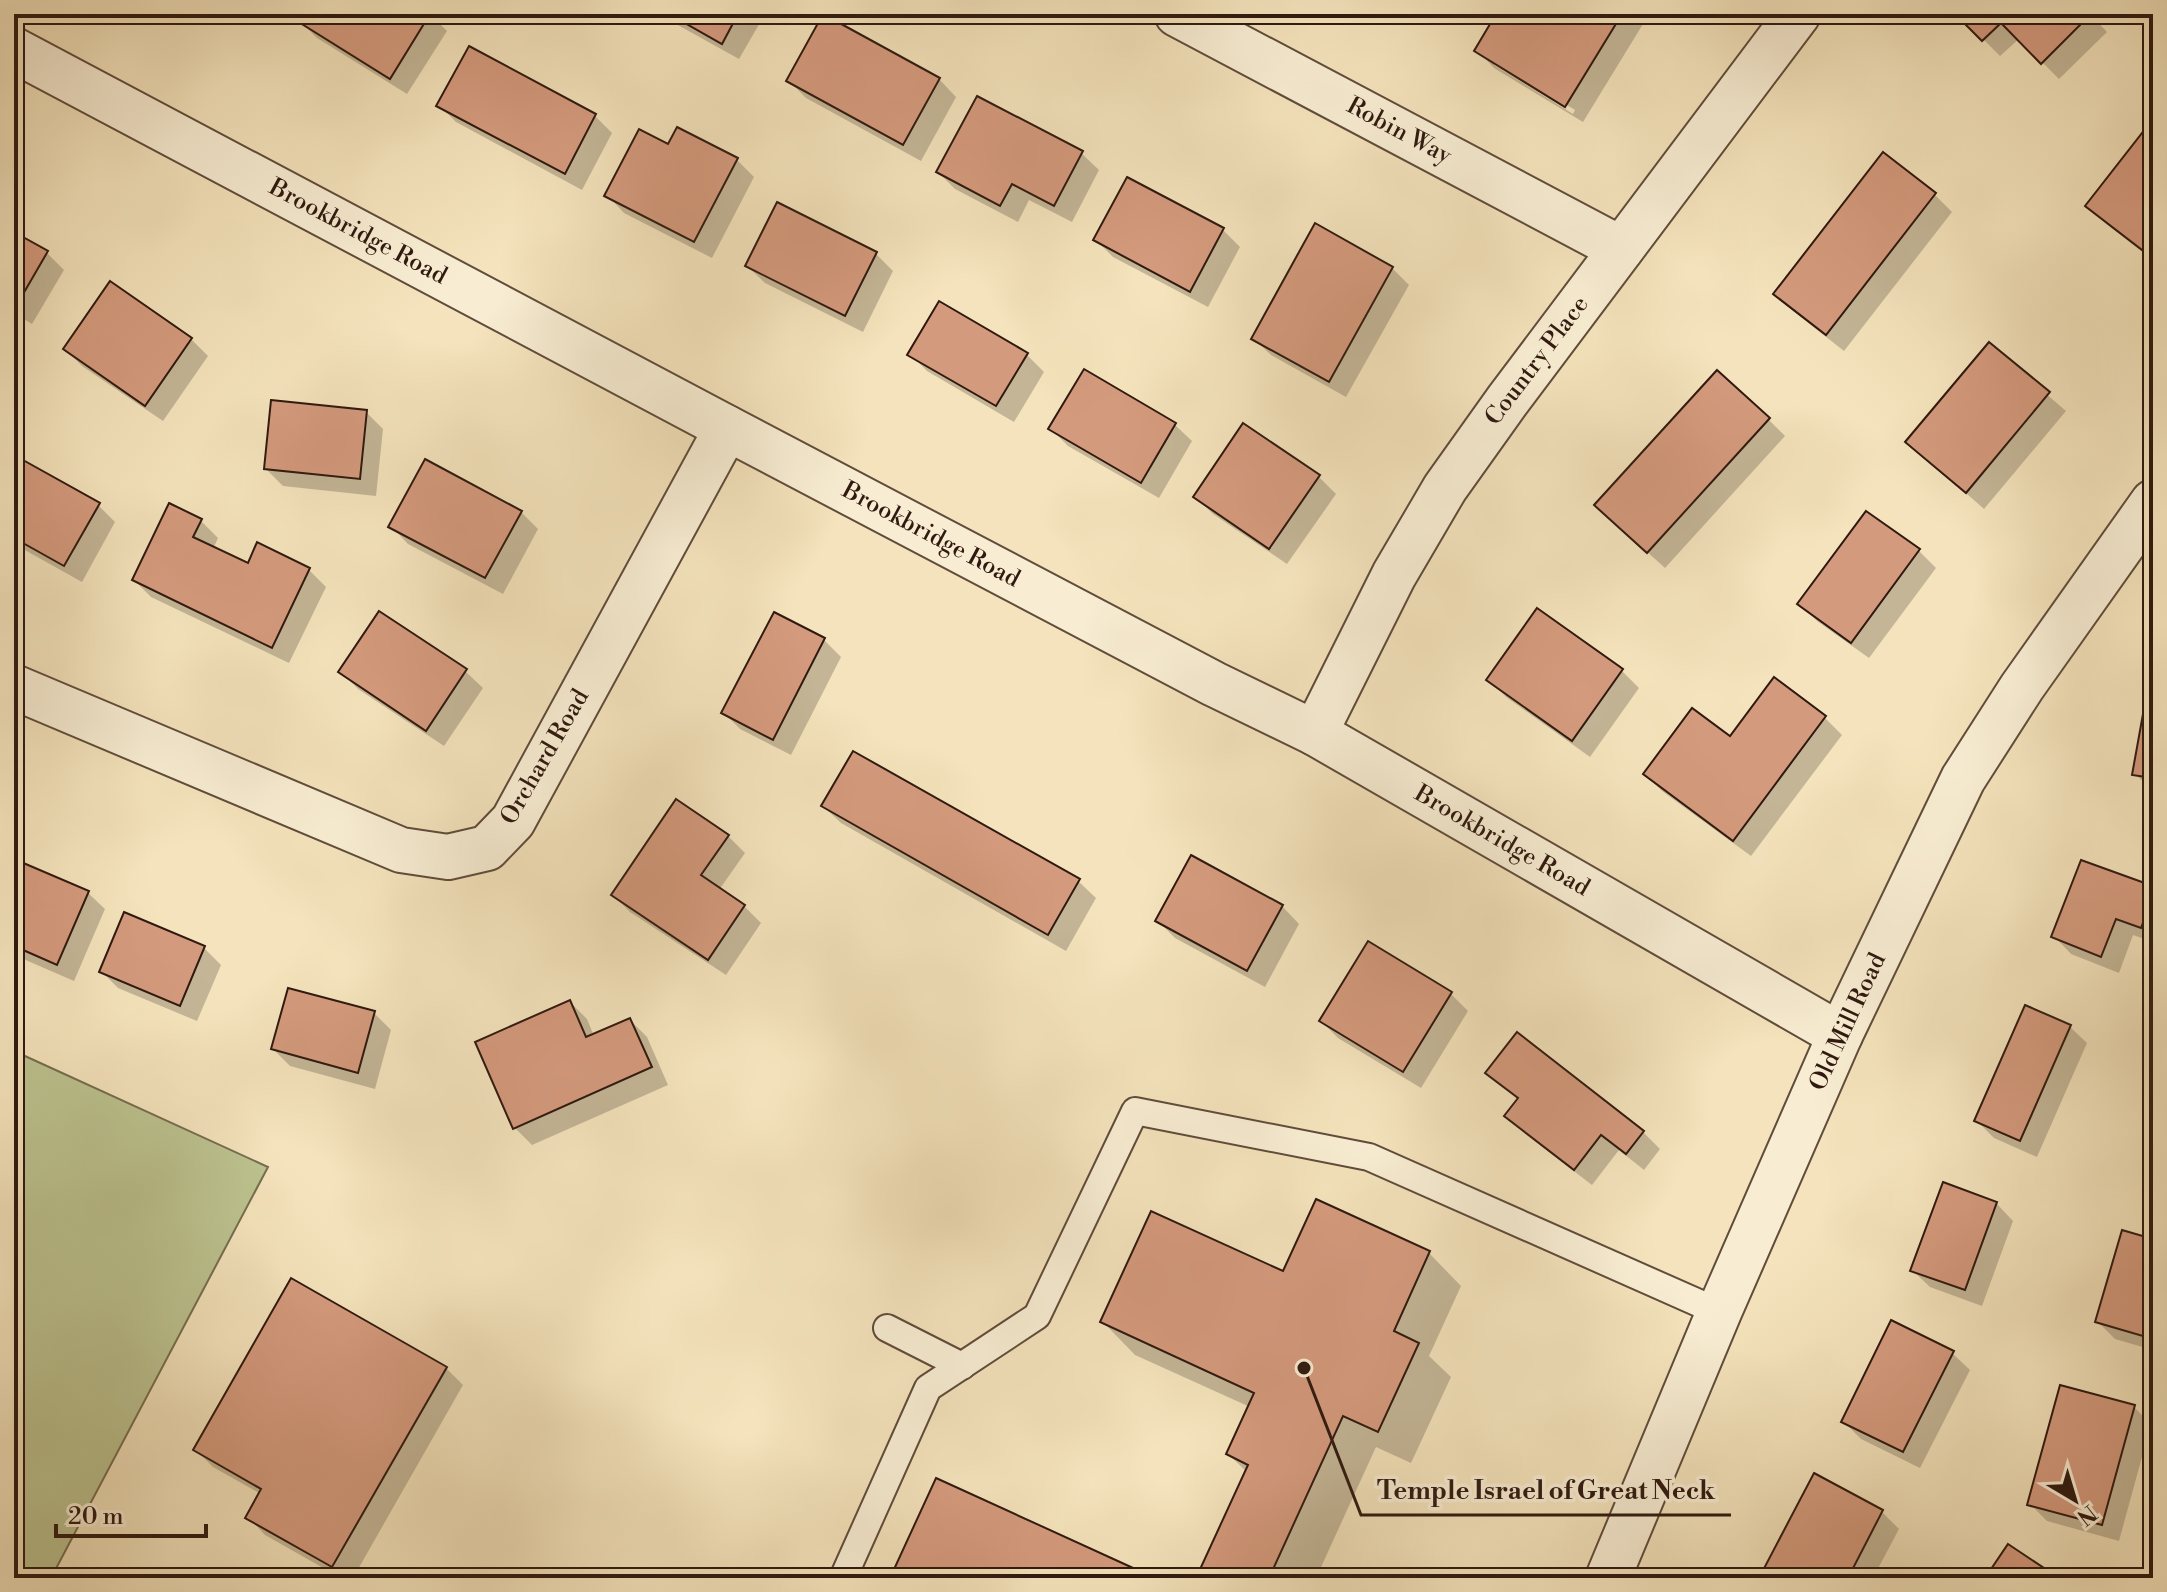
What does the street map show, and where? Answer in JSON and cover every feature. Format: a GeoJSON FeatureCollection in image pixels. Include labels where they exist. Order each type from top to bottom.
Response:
{"type":"FeatureCollection","features":[{"type":"Feature","properties":{"kind":"street","name":"Robin Way"},"geometry":{"type":"LineString","coordinates":[[1177,14],[1621,249]]}},
{"type":"Feature","properties":{"kind":"street","name":"Country Place"},"geometry":{"type":"LineString","coordinates":[[1315,733],[1394,575],[1445,488],[1798,14]]}},
{"type":"Feature","properties":{"kind":"street","name":"Brookbridge Road"},"geometry":{"type":"LineString","coordinates":[[14,50],[1214,684],[1315,733],[1840,1035]]}},
{"type":"Feature","properties":{"kind":"street","name":"Orchard Road"},"geometry":{"type":"LineString","coordinates":[[14,687],[401,850],[448,857],[487,848],[513,821],[727,428]]}},
{"type":"Feature","properties":{"kind":"street","name":"Old Mill Road"},"geometry":{"type":"LineString","coordinates":[[1608,1578],[1719,1312],[1840,1035],[1963,779],[2022,687],[2147,521]]}},
{"type":"Feature","properties":{"kind":"lane"},"geometry":{"type":"LineString","coordinates":[[843,1578],[928,1388],[1037,1316],[1135,1111],[1234,1128],[1369,1157],[1719,1312]]}},
{"type":"Feature","properties":{"kind":"lane"},"geometry":{"type":"LineString","coordinates":[[887,1328],[962,1366]]}},
{"type":"Feature","properties":{"kind":"green space"},"geometry":{"type":"Polygon","coordinates":[[[14,1051],[268,1167],[51,1578],[14,1578],[14,1051]]]}},
{"type":"Feature","properties":{"kind":"building"},"geometry":{"type":"Polygon","coordinates":[[[302,14],[430,14],[390,79],[297,21],[302,14]]]}},
{"type":"Feature","properties":{"kind":"building"},"geometry":{"type":"Polygon","coordinates":[[[669,14],[738,14],[722,44],[669,14]]]}},
{"type":"Feature","properties":{"kind":"building"},"geometry":{"type":"Polygon","coordinates":[[[823,14],[940,78],[903,145],[786,81],[823,14]]]}},
{"type":"Feature","properties":{"kind":"building"},"geometry":{"type":"Polygon","coordinates":[[[1496,14],[1622,14],[1565,107],[1474,51],[1496,14]]]}},
{"type":"Feature","properties":{"kind":"building"},"geometry":{"type":"Polygon","coordinates":[[[1955,14],[2091,14],[2041,64],[2001,23],[1982,41],[1955,14]]]}},
{"type":"Feature","properties":{"kind":"building"},"geometry":{"type":"Polygon","coordinates":[[[469,46],[596,114],[565,174],[436,106],[469,46]]]}},
{"type":"Feature","properties":{"kind":"building"},"geometry":{"type":"Polygon","coordinates":[[[977,96],[1083,151],[1054,206],[1012,184],[1000,206],[936,172],[977,96]]]}},
{"type":"Feature","properties":{"kind":"building"},"geometry":{"type":"Polygon","coordinates":[[[2153,119],[2153,244],[2146,253],[2085,206],[2153,119]]]}},
{"type":"Feature","properties":{"kind":"building"},"geometry":{"type":"Polygon","coordinates":[[[677,127],[738,158],[694,242],[604,196],[639,129],[668,144],[677,127]]]}},
{"type":"Feature","properties":{"kind":"building"},"geometry":{"type":"Polygon","coordinates":[[[1883,152],[1936,193],[1826,335],[1773,294],[1883,152]]]}},
{"type":"Feature","properties":{"kind":"building"},"geometry":{"type":"Polygon","coordinates":[[[1127,177],[1224,228],[1190,292],[1093,240],[1127,177]]]}},
{"type":"Feature","properties":{"kind":"building"},"geometry":{"type":"Polygon","coordinates":[[[777,202],[877,252],[845,316],[745,266],[777,202]]]}},
{"type":"Feature","properties":{"kind":"building"},"geometry":{"type":"Polygon","coordinates":[[[1315,223],[1393,267],[1329,382],[1251,339],[1315,223]]]}},
{"type":"Feature","properties":{"kind":"building"},"geometry":{"type":"Polygon","coordinates":[[[14,232],[48,251],[15,308],[14,308],[14,232]]]}},
{"type":"Feature","properties":{"kind":"building"},"geometry":{"type":"Polygon","coordinates":[[[110,281],[192,338],[145,406],[63,349],[110,281]]]}},
{"type":"Feature","properties":{"kind":"building"},"geometry":{"type":"Polygon","coordinates":[[[939,301],[1028,353],[996,406],[907,355],[939,301]]]}},
{"type":"Feature","properties":{"kind":"building"},"geometry":{"type":"Polygon","coordinates":[[[1989,342],[2050,392],[1966,493],[1905,442],[1989,342]]]}},
{"type":"Feature","properties":{"kind":"building"},"geometry":{"type":"Polygon","coordinates":[[[1084,369],[1176,423],[1141,483],[1048,429],[1084,369]]]}},
{"type":"Feature","properties":{"kind":"building"},"geometry":{"type":"Polygon","coordinates":[[[1717,370],[1770,418],[1647,553],[1594,505],[1717,370]]]}},
{"type":"Feature","properties":{"kind":"building"},"geometry":{"type":"Polygon","coordinates":[[[271,400],[367,410],[360,479],[264,469],[271,400]]]}},
{"type":"Feature","properties":{"kind":"building"},"geometry":{"type":"Polygon","coordinates":[[[1243,423],[1320,475],[1269,549],[1193,497],[1243,423]]]}},
{"type":"Feature","properties":{"kind":"building"},"geometry":{"type":"Polygon","coordinates":[[[14,455],[100,503],[64,566],[14,538],[14,455]]]}},
{"type":"Feature","properties":{"kind":"building"},"geometry":{"type":"Polygon","coordinates":[[[425,459],[522,511],[485,578],[388,527],[425,459]]]}},
{"type":"Feature","properties":{"kind":"building"},"geometry":{"type":"Polygon","coordinates":[[[169,503],[202,519],[193,537],[248,563],[257,542],[310,568],[272,648],[132,580],[169,503]]]}},
{"type":"Feature","properties":{"kind":"building"},"geometry":{"type":"Polygon","coordinates":[[[1866,511],[1920,549],[1851,643],[1797,604],[1866,511]]]}},
{"type":"Feature","properties":{"kind":"building"},"geometry":{"type":"Polygon","coordinates":[[[1537,608],[1623,669],[1572,741],[1486,680],[1537,608]]]}},
{"type":"Feature","properties":{"kind":"building"},"geometry":{"type":"Polygon","coordinates":[[[379,611],[467,669],[426,731],[338,672],[379,611]]]}},
{"type":"Feature","properties":{"kind":"building"},"geometry":{"type":"Polygon","coordinates":[[[774,612],[825,638],[773,740],[721,713],[774,612]]]}},
{"type":"Feature","properties":{"kind":"building"},"geometry":{"type":"Polygon","coordinates":[[[2153,664],[2153,778],[2132,775],[2153,664]]]}},
{"type":"Feature","properties":{"kind":"building"},"geometry":{"type":"Polygon","coordinates":[[[1774,677],[1826,716],[1733,841],[1643,774],[1692,708],[1730,736],[1774,677]]]}},
{"type":"Feature","properties":{"kind":"building"},"geometry":{"type":"Polygon","coordinates":[[[853,751],[1080,879],[1048,935],[821,806],[853,751]]]}},
{"type":"Feature","properties":{"kind":"building"},"geometry":{"type":"Polygon","coordinates":[[[676,799],[729,835],[701,875],[745,905],[708,960],[611,895],[676,799]]]}},
{"type":"Feature","properties":{"kind":"building"},"geometry":{"type":"Polygon","coordinates":[[[1191,855],[1283,905],[1247,971],[1155,921],[1191,855]]]}},
{"type":"Feature","properties":{"kind":"building"},"geometry":{"type":"Polygon","coordinates":[[[14,859],[89,891],[57,965],[14,946],[14,859]]]}},
{"type":"Feature","properties":{"kind":"building"},"geometry":{"type":"Polygon","coordinates":[[[2081,860],[2153,886],[2153,896],[2141,928],[2116,919],[2101,957],[2051,937],[2081,860]]]}},
{"type":"Feature","properties":{"kind":"building"},"geometry":{"type":"Polygon","coordinates":[[[124,912],[205,946],[180,1006],[99,972],[124,912]]]}},
{"type":"Feature","properties":{"kind":"building"},"geometry":{"type":"Polygon","coordinates":[[[1368,941],[1452,992],[1403,1072],[1319,1021],[1368,941]]]}},
{"type":"Feature","properties":{"kind":"building"},"geometry":{"type":"Polygon","coordinates":[[[288,988],[375,1011],[358,1073],[271,1049],[288,988]]]}},
{"type":"Feature","properties":{"kind":"building"},"geometry":{"type":"Polygon","coordinates":[[[570,1000],[586,1037],[630,1018],[652,1067],[513,1129],[475,1042],[570,1000]]]}},
{"type":"Feature","properties":{"kind":"building"},"geometry":{"type":"Polygon","coordinates":[[[2025,1005],[2071,1025],[2020,1141],[1974,1121],[2025,1005]]]}},
{"type":"Feature","properties":{"kind":"building"},"geometry":{"type":"Polygon","coordinates":[[[1517,1032],[1644,1131],[1626,1154],[1601,1135],[1574,1170],[1504,1116],[1518,1098],[1485,1073],[1517,1032]]]}},
{"type":"Feature","properties":{"kind":"building"},"geometry":{"type":"Polygon","coordinates":[[[1943,1182],[1997,1202],[1965,1290],[1910,1271],[1943,1182]]]}},
{"type":"Feature","properties":{"kind":"building"},"geometry":{"type":"Polygon","coordinates":[[[1316,1199],[1430,1251],[1394,1331],[1419,1343],[1378,1432],[1343,1416],[1269,1578],[1196,1578],[1248,1465],[1226,1454],[1254,1393],[1100,1322],[1151,1211],[1283,1271],[1316,1199]]]}},
{"type":"Feature","properties":{"kind":"building"},"geometry":{"type":"Polygon","coordinates":[[[2122,1230],[2153,1239],[2153,1339],[2095,1322],[2122,1230]]]}},
{"type":"Feature","properties":{"kind":"building"},"geometry":{"type":"Polygon","coordinates":[[[291,1278],[447,1367],[332,1567],[245,1518],[261,1489],[193,1450],[291,1278]]]}},
{"type":"Feature","properties":{"kind":"building"},"geometry":{"type":"Polygon","coordinates":[[[1891,1320],[1954,1351],[1903,1452],[1841,1422],[1891,1320]]]}},
{"type":"Feature","properties":{"kind":"building"},"geometry":{"type":"Polygon","coordinates":[[[2060,1385],[2135,1405],[2102,1525],[2027,1505],[2060,1385]]]}},
{"type":"Feature","properties":{"kind":"building"},"geometry":{"type":"Polygon","coordinates":[[[1814,1473],[1883,1510],[1848,1578],[1759,1578],[1814,1473]]]}},
{"type":"Feature","properties":{"kind":"building"},"geometry":{"type":"Polygon","coordinates":[[[936,1478],[1155,1578],[890,1578],[936,1478]]]}},
{"type":"Feature","properties":{"kind":"building"},"geometry":{"type":"Polygon","coordinates":[[[2008,1544],[2059,1578],[1985,1578],[2008,1544]]]}},
{"type":"Feature","properties":{"kind":"place","name":"Temple Israel of Great Neck"},"geometry":{"type":"Point","coordinates":[1304,1368]}}]}
